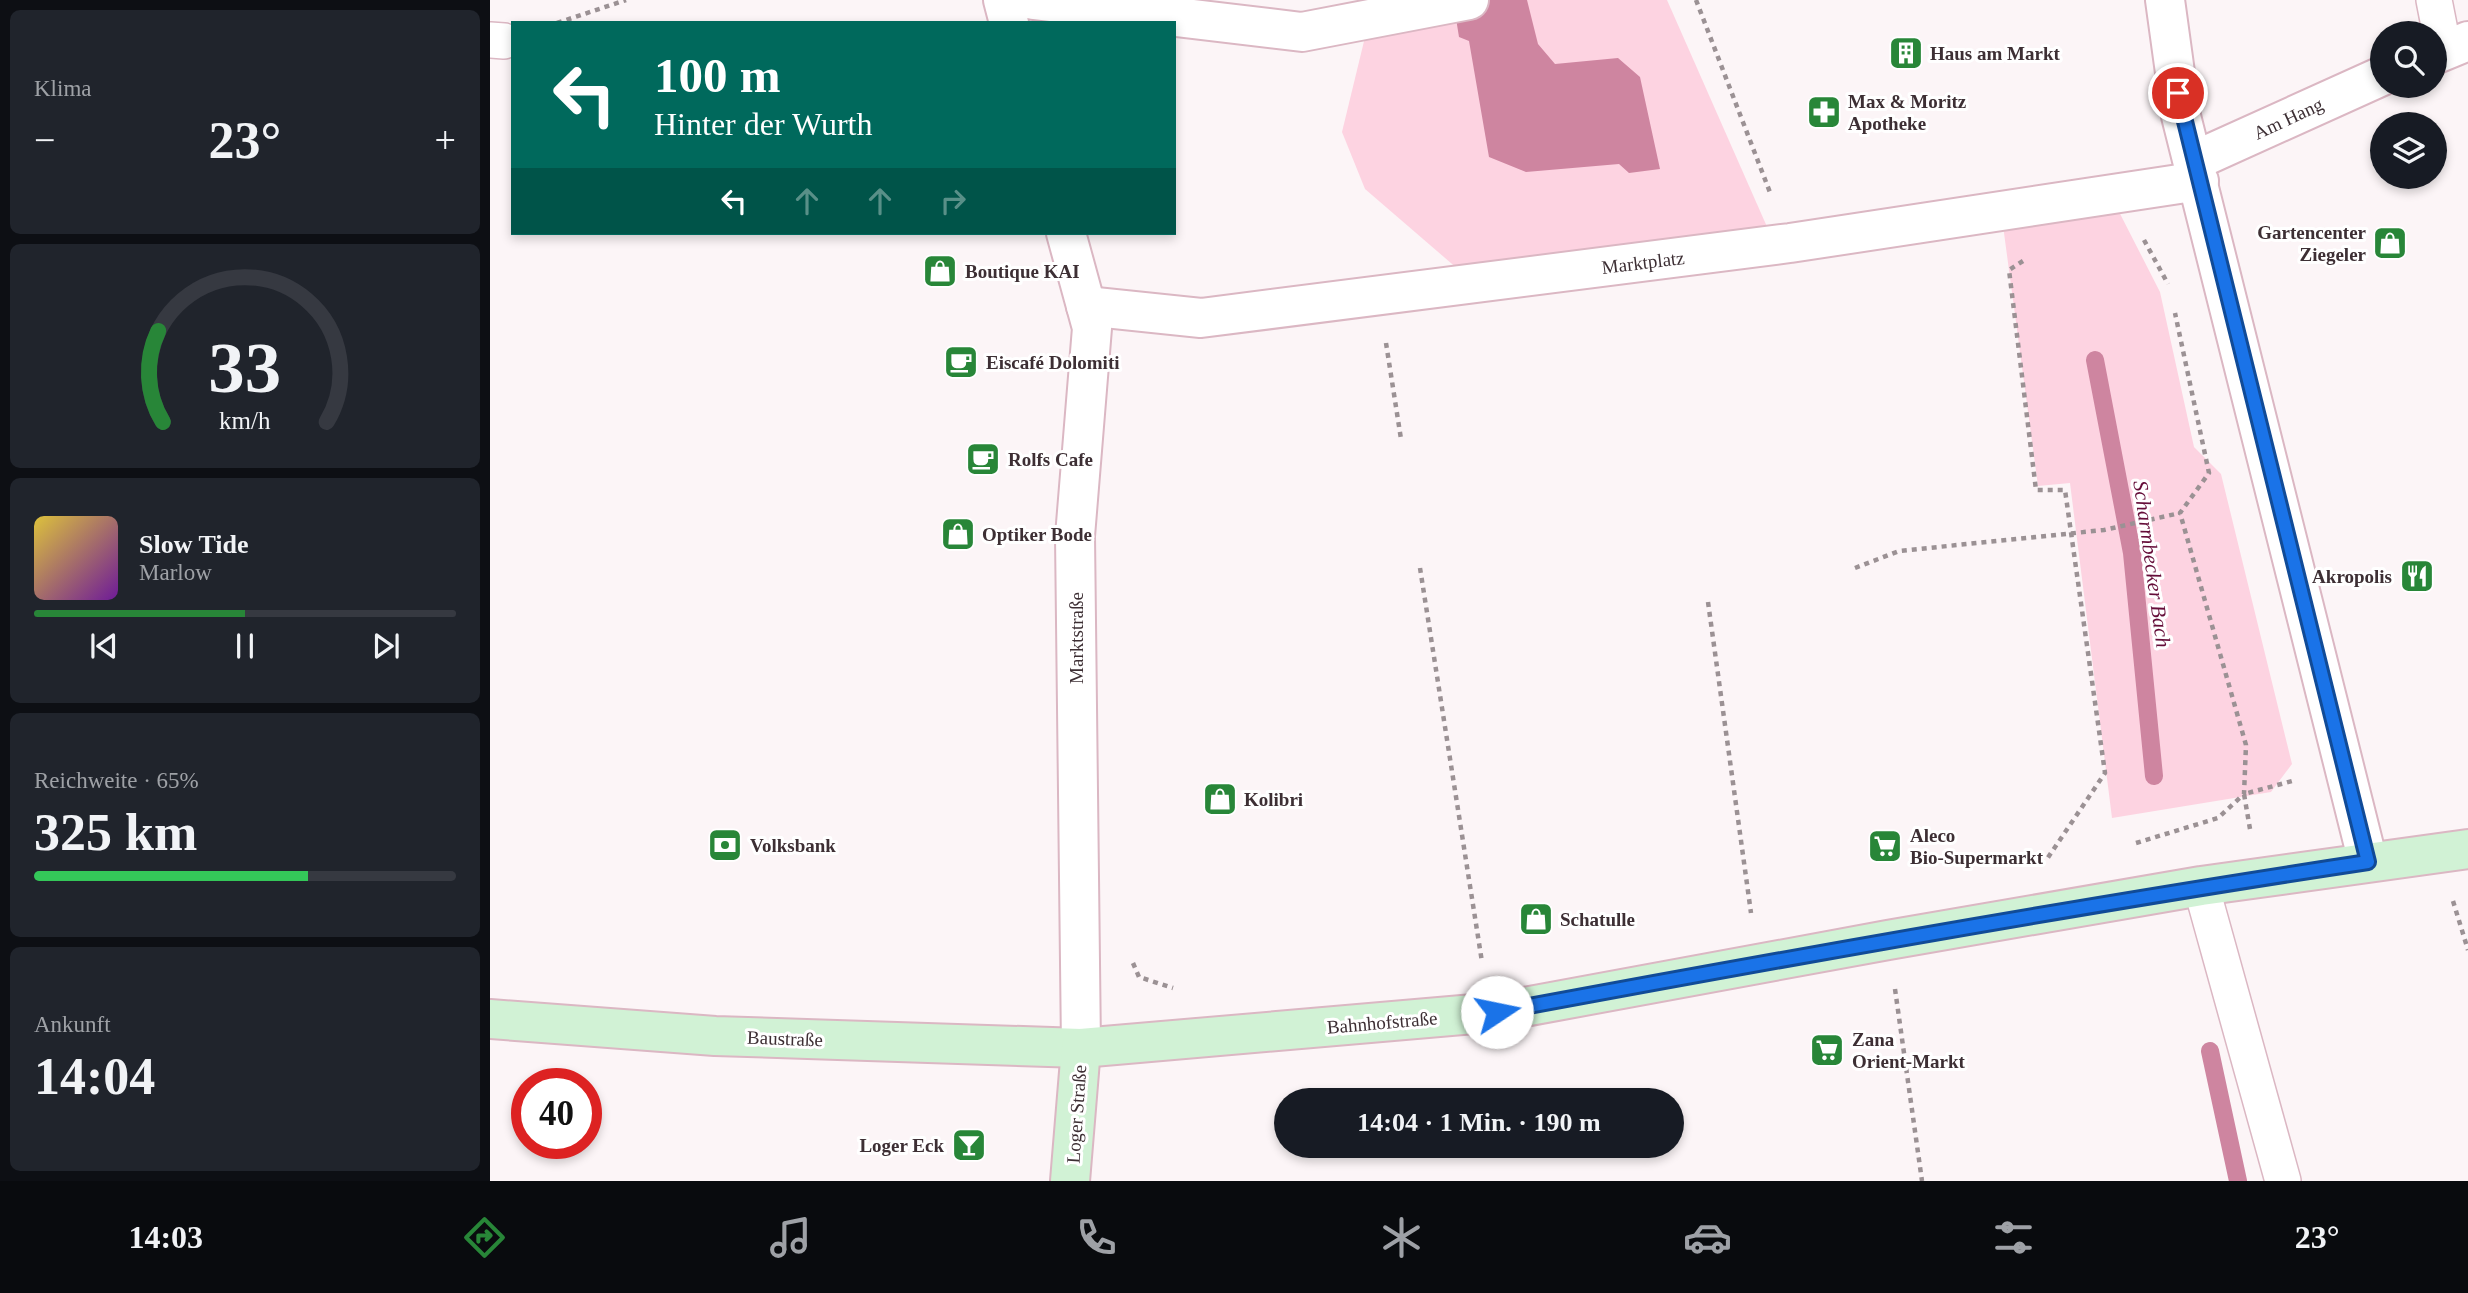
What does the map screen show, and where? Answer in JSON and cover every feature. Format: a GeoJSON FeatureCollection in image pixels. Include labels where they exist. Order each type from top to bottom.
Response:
{"type":"FeatureCollection","features":[{"type":"Feature","properties":{"kind":"street"},"geometry":{"type":"LineString","coordinates":[[1003,0],[1008,21]]}},
{"type":"Feature","properties":{"kind":"street"},"geometry":{"type":"LineString","coordinates":[[1033,0],[1208,10],[1302,32],[1457,2]]}},
{"type":"Feature","properties":{"kind":"street"},"geometry":{"type":"LineString","coordinates":[[2165,0],[2181,116],[2368,862]]}},
{"type":"Feature","properties":{"kind":"street","name":"Am Hang"},"geometry":{"type":"LineString","coordinates":[[2196,171],[2370,82]]}},
{"type":"Feature","properties":{"kind":"street","name":"Marktplatz"},"geometry":{"type":"LineString","coordinates":[[1086,306],[1201,318],[1790,243],[2118,193],[2196,171]]}},
{"type":"Feature","properties":{"kind":"street","name":"Marktstraße"},"geometry":{"type":"LineString","coordinates":[[1067,235],[1092,328],[1075,536],[1081,1048]]}},
{"type":"Feature","properties":{"kind":"street","name":"Bahnhofstraße"},"geometry":{"type":"LineString","coordinates":[[1081,1048],[1497,1012],[2201,886],[2468,849]]}},
{"type":"Feature","properties":{"kind":"street","name":"Baustraße"},"geometry":{"type":"LineString","coordinates":[[490,1019],[715,1036],[1081,1048]]}},
{"type":"Feature","properties":{"kind":"street","name":"Loger Straße"},"geometry":{"type":"LineString","coordinates":[[1070,1181],[1081,1048]]}},
{"type":"Feature","properties":{"kind":"lane"},"geometry":{"type":"LineString","coordinates":[[2434,0],[2449,49]]}},
{"type":"Feature","properties":{"kind":"lane"},"geometry":{"type":"LineString","coordinates":[[2201,886],[2283,1181]]}},
{"type":"Feature","properties":{"kind":"path"},"geometry":{"type":"LineString","coordinates":[[564,21],[626,0]]}},
{"type":"Feature","properties":{"kind":"path"},"geometry":{"type":"LineString","coordinates":[[1696,0],[1790,243]]}},
{"type":"Feature","properties":{"kind":"path"},"geometry":{"type":"LineString","coordinates":[[2118,193],[2169,285]]}},
{"type":"Feature","properties":{"kind":"path"},"geometry":{"type":"LineString","coordinates":[[2026,259],[2009,270],[2036,490],[2066,491],[2105,773],[2047,859]]}},
{"type":"Feature","properties":{"kind":"path"},"geometry":{"type":"LineString","coordinates":[[1378,295],[1401,439]]}},
{"type":"Feature","properties":{"kind":"path"},"geometry":{"type":"LineString","coordinates":[[1855,568],[1899,551],[2104,530],[2180,513],[2209,473],[2175,312]]}},
{"type":"Feature","properties":{"kind":"path"},"geometry":{"type":"LineString","coordinates":[[2180,513],[2246,745],[2244,794],[2258,878]]}},
{"type":"Feature","properties":{"kind":"path"},"geometry":{"type":"LineString","coordinates":[[1420,568],[1483,970]]}},
{"type":"Feature","properties":{"kind":"path"},"geometry":{"type":"LineString","coordinates":[[1708,602],[1752,925]]}},
{"type":"Feature","properties":{"kind":"path"},"geometry":{"type":"LineString","coordinates":[[2133,844],[2218,818],[2244,794],[2344,768]]}},
{"type":"Feature","properties":{"kind":"path"},"geometry":{"type":"LineString","coordinates":[[2033,862],[2059,857]]}},
{"type":"Feature","properties":{"kind":"path"},"geometry":{"type":"LineString","coordinates":[[1888,940],[1922,1181]]}},
{"type":"Feature","properties":{"kind":"path"},"geometry":{"type":"LineString","coordinates":[[1078,946],[1125,943],[1139,977],[1184,991]]}},
{"type":"Feature","properties":{"kind":"shaded area"},"geometry":{"type":"Polygon","coordinates":[[[1374,0],[1667,0],[1768,229],[1459,270],[1365,189],[1342,132],[1374,0]]]}},
{"type":"Feature","properties":{"kind":"shaded area"},"geometry":{"type":"Polygon","coordinates":[[[1453,0],[1527,0],[1538,44],[1555,64],[1618,58],[1640,77],[1660,169],[1629,173],[1619,164],[1526,172],[1489,157],[1469,41],[1459,37],[1453,0]]]}},
{"type":"Feature","properties":{"kind":"shaded area"},"geometry":{"type":"Polygon","coordinates":[[[2113,200],[2160,292],[2194,447],[2221,474],[2292,764],[2271,792],[2112,818],[2070,483],[2038,486],[2002,218],[2113,200]]]}},
{"type":"Feature","properties":{"kind":"waterway","name":"Scharmbecker Bach"},"geometry":{"type":"LineString","coordinates":[[2095,360],[2132,553],[2154,776]]}},
{"type":"Feature","properties":{"kind":"waterway","name":"Scharmbecker Bach"},"geometry":{"type":"LineString","coordinates":[[2210,1051],[2238,1181]]}},
{"type":"Feature","properties":{"kind":"place","name":"Haus am Markt"},"geometry":{"type":"Point","coordinates":[1906,53]}},
{"type":"Feature","properties":{"kind":"place","name":"Max & Moritz Apotheke"},"geometry":{"type":"Point","coordinates":[1824,112]}},
{"type":"Feature","properties":{"kind":"place","name":"Gartencenter Ziegeler"},"geometry":{"type":"Point","coordinates":[2390,243]}},
{"type":"Feature","properties":{"kind":"place","name":"Boutique KAI"},"geometry":{"type":"Point","coordinates":[940,271]}},
{"type":"Feature","properties":{"kind":"place","name":"Eiscafé Dolomiti"},"geometry":{"type":"Point","coordinates":[961,362]}},
{"type":"Feature","properties":{"kind":"place","name":"Rolfs Cafe"},"geometry":{"type":"Point","coordinates":[983,459]}},
{"type":"Feature","properties":{"kind":"place","name":"Optiker Bode"},"geometry":{"type":"Point","coordinates":[958,534]}},
{"type":"Feature","properties":{"kind":"place","name":"Akropolis"},"geometry":{"type":"Point","coordinates":[2417,576]}},
{"type":"Feature","properties":{"kind":"place","name":"Kolibri"},"geometry":{"type":"Point","coordinates":[1220,799]}},
{"type":"Feature","properties":{"kind":"place","name":"Volksbank"},"geometry":{"type":"Point","coordinates":[725,845]}},
{"type":"Feature","properties":{"kind":"place","name":"Aleco Bio-Supermarkt"},"geometry":{"type":"Point","coordinates":[1885,846]}},
{"type":"Feature","properties":{"kind":"place","name":"Schatulle"},"geometry":{"type":"Point","coordinates":[1536,919]}},
{"type":"Feature","properties":{"kind":"place","name":"Zana Orient-Markt"},"geometry":{"type":"Point","coordinates":[1827,1050]}},
{"type":"Feature","properties":{"kind":"place","name":"Loger Eck"},"geometry":{"type":"Point","coordinates":[969,1145]}},
{"type":"Feature","properties":{"kind":"route"},"geometry":{"type":"LineString","coordinates":[[1497,1012],[1914,935],[2201,886],[2368,862],[2181,116],[2178,93]]}}]}
